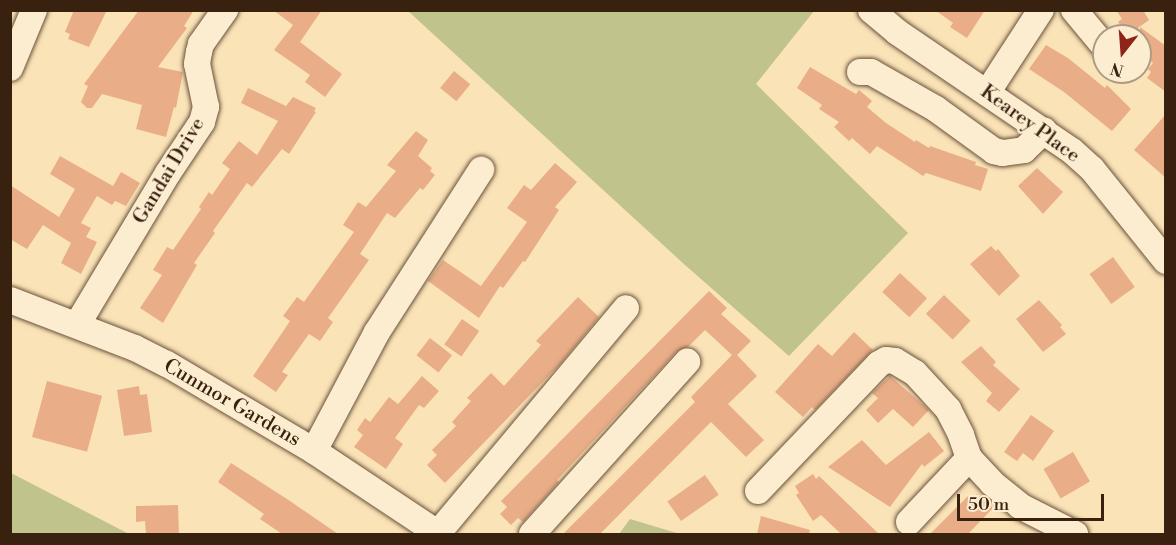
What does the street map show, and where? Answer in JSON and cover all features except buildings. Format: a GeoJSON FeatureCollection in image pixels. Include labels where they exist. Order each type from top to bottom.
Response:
{"type":"FeatureCollection","features":[{"type":"Feature","properties":{"kind":"street"},"geometry":{"type":"LineString","coordinates":[[10,68],[34,10]]}},
{"type":"Feature","properties":{"kind":"street","name":"Gandai Drive"},"geometry":{"type":"LineString","coordinates":[[77,325],[168,173],[198,131],[206,107],[197,64],[199,52],[201,44],[225,10]]}},
{"type":"Feature","properties":{"kind":"street","name":"Kearey Place"},"geometry":{"type":"LineString","coordinates":[[871,10],[897,32],[1044,131],[1092,169],[1163,253]]}},
{"type":"Feature","properties":{"kind":"street"},"geometry":{"type":"LineString","coordinates":[[987,93],[1041,10]]}},
{"type":"Feature","properties":{"kind":"street"},"geometry":{"type":"LineString","coordinates":[[1074,10],[1092,32]]}},
{"type":"Feature","properties":{"kind":"street"},"geometry":{"type":"LineString","coordinates":[[860,72],[871,72],[936,109],[994,151],[1003,153],[1024,150],[1044,131]]}},
{"type":"Feature","properties":{"kind":"street"},"geometry":{"type":"LineString","coordinates":[[314,451],[377,332],[481,170]]}},
{"type":"Feature","properties":{"kind":"street","name":"Cunmor Gardens"},"geometry":{"type":"LineString","coordinates":[[10,300],[77,325],[167,364],[314,451],[439,534]]}},
{"type":"Feature","properties":{"kind":"street"},"geometry":{"type":"LineString","coordinates":[[439,534],[626,308]]}},
{"type":"Feature","properties":{"kind":"street"},"geometry":{"type":"LineString","coordinates":[[758,491],[886,360],[895,361],[915,373],[948,409],[969,458],[992,483],[1020,506],[1075,534]]}},
{"type":"Feature","properties":{"kind":"street"},"geometry":{"type":"LineString","coordinates":[[532,534],[687,362]]}},
{"type":"Feature","properties":{"kind":"street"},"geometry":{"type":"LineString","coordinates":[[909,522],[969,458]]}},
{"type":"Feature","properties":{"kind":"green space"},"geometry":{"type":"Polygon","coordinates":[[[408,11],[814,11],[756,84],[908,233],[789,356],[685,265],[408,11]]]}},
{"type":"Feature","properties":{"kind":"green space"},"geometry":{"type":"Polygon","coordinates":[[[11,473],[129,534],[11,534],[11,473]]]}},
{"type":"Feature","properties":{"kind":"green space"},"geometry":{"type":"Polygon","coordinates":[[[630,519],[680,534],[619,534],[630,519]]]}}]}
